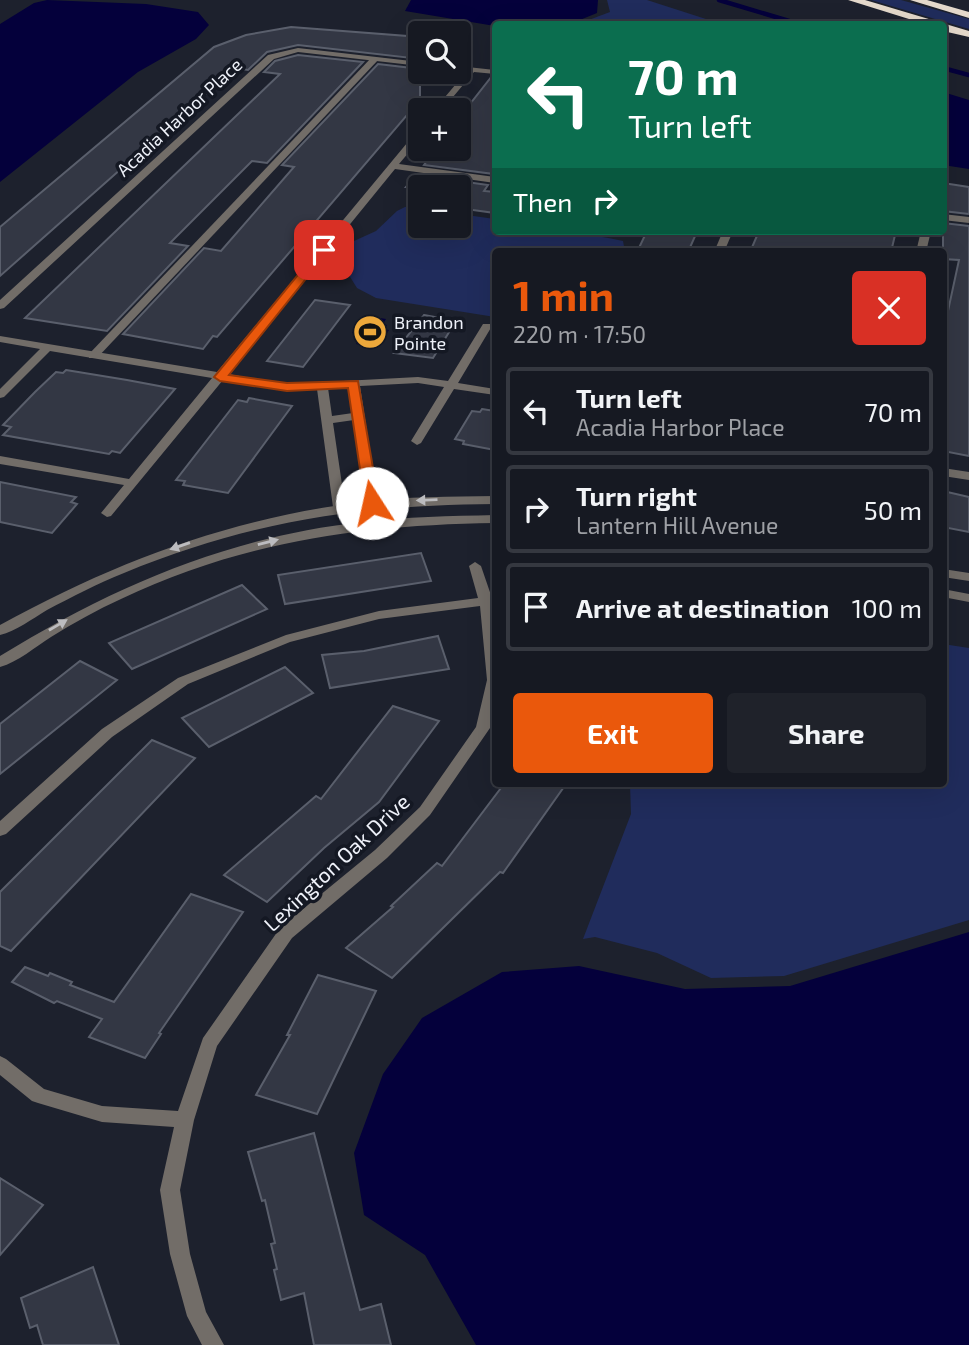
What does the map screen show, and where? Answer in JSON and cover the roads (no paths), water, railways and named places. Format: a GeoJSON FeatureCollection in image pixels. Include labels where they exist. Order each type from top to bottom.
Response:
{"type":"FeatureCollection","features":[{"type":"Feature","properties":{"kind":"highway"},"geometry":{"type":"LineString","coordinates":[[853,0],[925,21]]}},
{"type":"Feature","properties":{"kind":"highway"},"geometry":{"type":"LineString","coordinates":[[915,0],[969,15]]}},
{"type":"Feature","properties":{"kind":"highway"},"geometry":{"type":"LineString","coordinates":[[947,28],[969,34]]}},
{"type":"Feature","properties":{"kind":"street","name":"Acadia Harbor Place"},"geometry":{"type":"LineString","coordinates":[[0,306],[271,57],[298,50],[408,63]]}},
{"type":"Feature","properties":{"kind":"street"},"geometry":{"type":"LineString","coordinates":[[93,356],[375,59]]}},
{"type":"Feature","properties":{"kind":"street"},"geometry":{"type":"LineString","coordinates":[[448,98],[472,69],[492,72]]}},
{"type":"Feature","properties":{"kind":"street"},"geometry":{"type":"LineString","coordinates":[[107,513],[408,148]]}},
{"type":"Feature","properties":{"kind":"street"},"geometry":{"type":"LineString","coordinates":[[393,166],[492,180]]}},
{"type":"Feature","properties":{"kind":"street"},"geometry":{"type":"LineString","coordinates":[[947,217],[969,220]]}},
{"type":"Feature","properties":{"kind":"street"},"geometry":{"type":"LineString","coordinates":[[417,441],[486,326]]}},
{"type":"Feature","properties":{"kind":"street"},"geometry":{"type":"LineString","coordinates":[[0,339],[46,349],[287,387],[418,380],[492,391]]}},
{"type":"Feature","properties":{"kind":"street"},"geometry":{"type":"LineString","coordinates":[[0,395],[46,349]]}},
{"type":"Feature","properties":{"kind":"street"},"geometry":{"type":"LineString","coordinates":[[354,384],[372,503],[365,524]]}},
{"type":"Feature","properties":{"kind":"street"},"geometry":{"type":"LineString","coordinates":[[322,387],[339,507],[365,524]]}},
{"type":"Feature","properties":{"kind":"street"},"geometry":{"type":"LineString","coordinates":[[327,420],[357,416]]}},
{"type":"Feature","properties":{"kind":"street"},"geometry":{"type":"LineString","coordinates":[[0,460],[132,483]]}},
{"type":"Feature","properties":{"kind":"street"},"geometry":{"type":"LineString","coordinates":[[947,473],[969,476]]}},
{"type":"Feature","properties":{"kind":"street"},"geometry":{"type":"LineString","coordinates":[[0,631],[66,594],[166,551],[227,531],[339,507],[372,503],[492,500]]}},
{"type":"Feature","properties":{"kind":"street"},"geometry":{"type":"LineString","coordinates":[[0,662],[58,625],[108,598],[189,565],[270,541],[365,524],[492,519]]}},
{"type":"Feature","properties":{"kind":"street","name":"Lexington Oak Drive"},"geometry":{"type":"LineString","coordinates":[[475,566],[486,601],[492,660]]}},
{"type":"Feature","properties":{"kind":"street"},"geometry":{"type":"LineString","coordinates":[[947,574],[969,577]]}},
{"type":"Feature","properties":{"kind":"street"},"geometry":{"type":"LineString","coordinates":[[947,594],[969,598]]}},
{"type":"Feature","properties":{"kind":"street"},"geometry":{"type":"LineString","coordinates":[[0,830],[107,733],[183,681],[286,639],[379,615],[486,601]]}},
{"type":"Feature","properties":{"kind":"street","name":"Lexington Oak Drive"},"geometry":{"type":"LineString","coordinates":[[215,1345],[197,1316],[180,1254],[170,1190],[185,1121],[209,1043],[286,933],[381,854],[425,811],[483,728],[492,689]]}},
{"type":"Feature","properties":{"kind":"street"},"geometry":{"type":"LineString","coordinates":[[0,1064],[38,1095],[76,1107],[102,1114],[185,1121]]}},
{"type":"Feature","properties":{"kind":"waterway"},"geometry":{"type":"LineString","coordinates":[[719,0],[789,21]]}},
{"type":"Feature","properties":{"kind":"waterway"},"geometry":{"type":"LineString","coordinates":[[947,69],[969,75]]}},
{"type":"Feature","properties":{"kind":"place","name":"Brandon Pointe"},"geometry":{"type":"Point","coordinates":[370,332]}}]}
